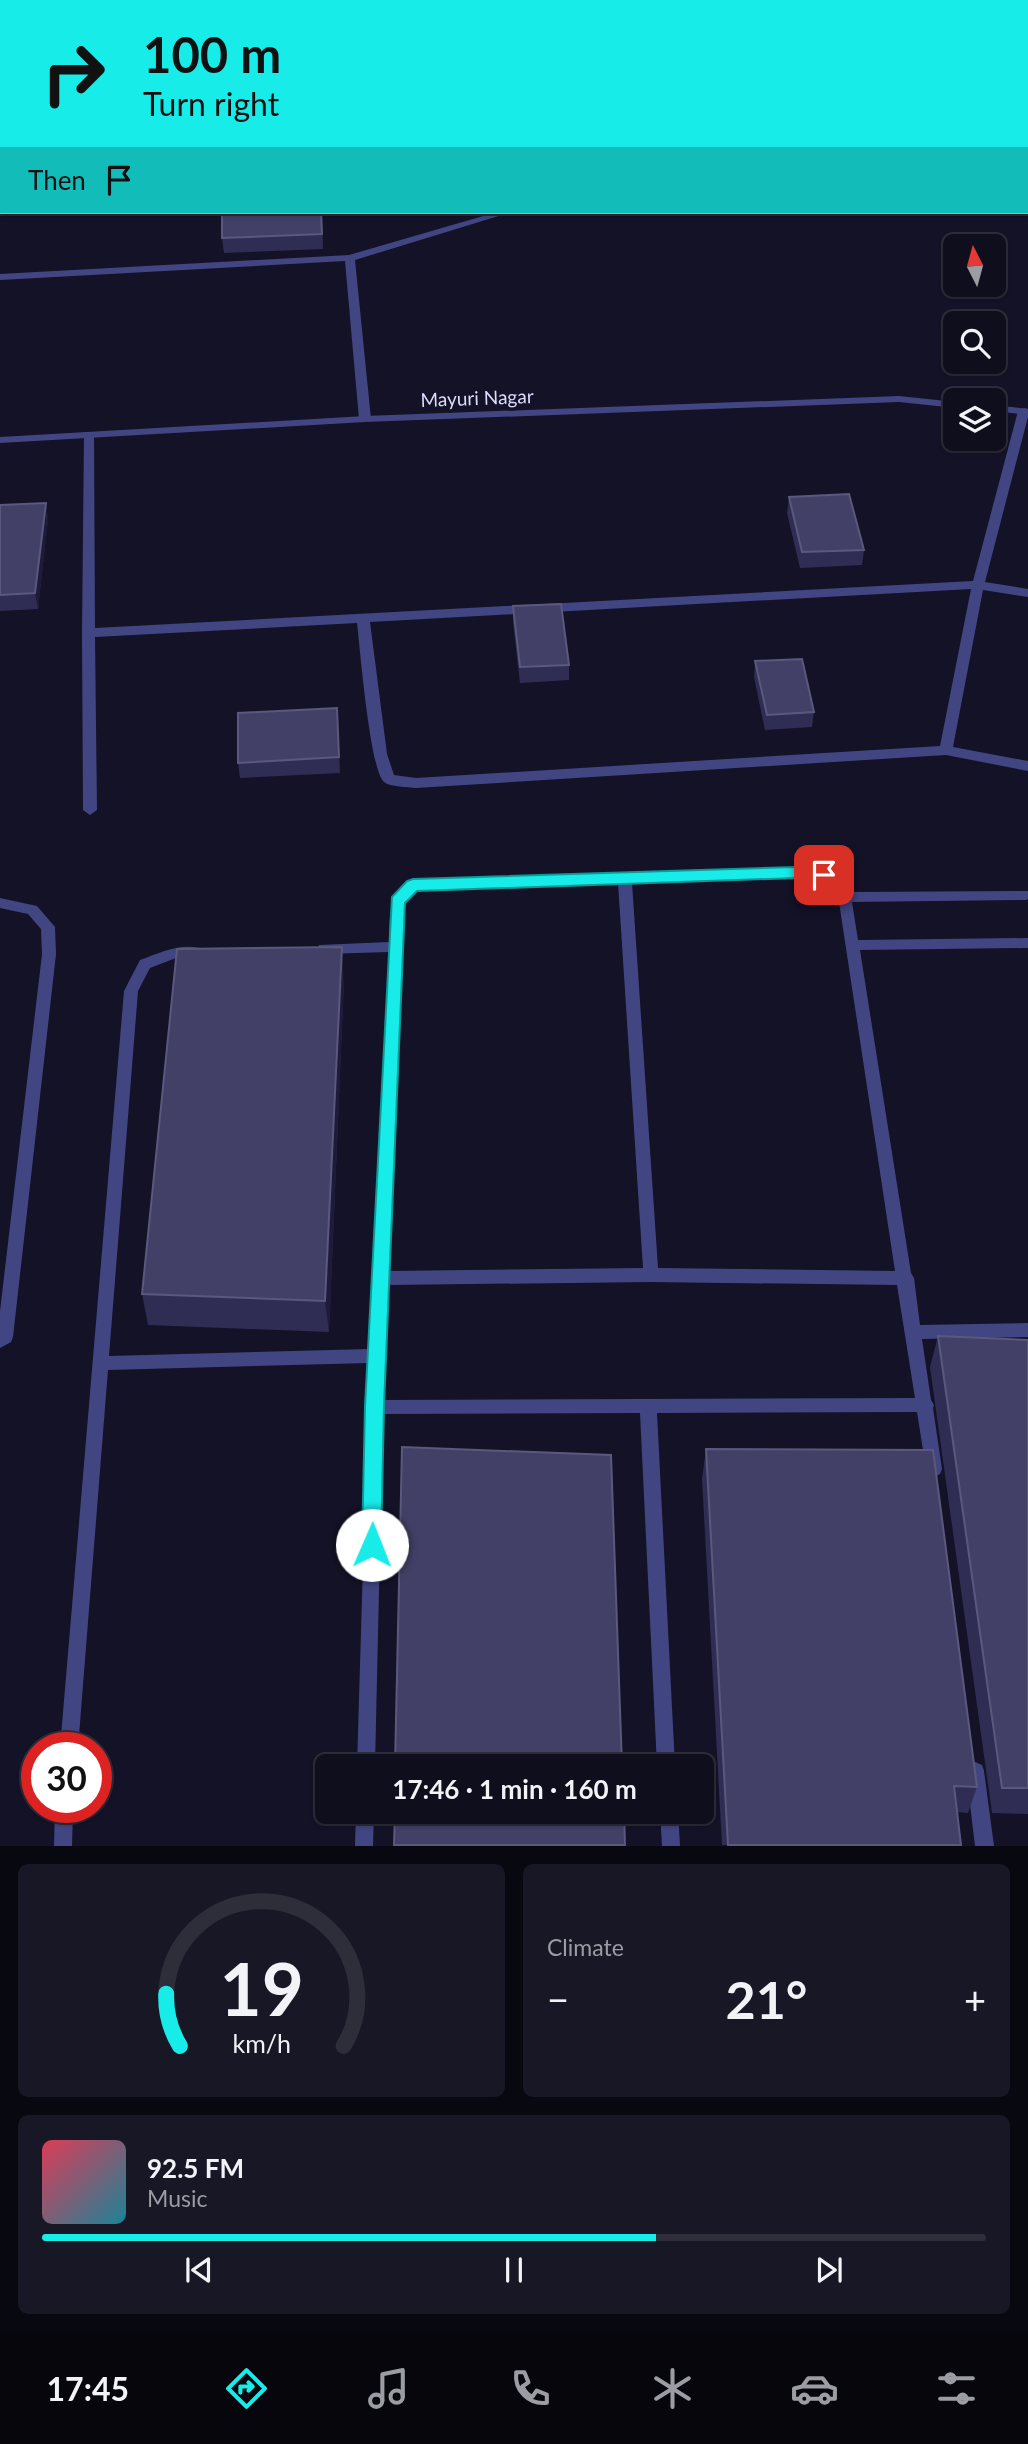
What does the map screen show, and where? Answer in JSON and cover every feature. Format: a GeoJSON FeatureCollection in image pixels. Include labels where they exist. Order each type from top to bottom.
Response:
{"type":"FeatureCollection","features":[{"type":"Feature","properties":{"kind":"street"},"geometry":{"type":"LineString","coordinates":[[0,277],[349,258],[500,214]]}},
{"type":"Feature","properties":{"kind":"street"},"geometry":{"type":"LineString","coordinates":[[349,258],[365,419]]}},
{"type":"Feature","properties":{"kind":"street","name":"Mayuri Nagar"},"geometry":{"type":"LineString","coordinates":[[0,440],[365,419],[899,399],[943,404]]}},
{"type":"Feature","properties":{"kind":"street"},"geometry":{"type":"LineString","coordinates":[[946,750],[978,585],[1026,412],[1006,410]]}},
{"type":"Feature","properties":{"kind":"street"},"geometry":{"type":"LineString","coordinates":[[88,434],[90,810]]}},
{"type":"Feature","properties":{"kind":"street"},"geometry":{"type":"LineString","coordinates":[[88,633],[978,585],[1028,593]]}},
{"type":"Feature","properties":{"kind":"street"},"geometry":{"type":"LineString","coordinates":[[363,618],[380,754],[389,779],[416,783],[946,750],[1028,766]]}},
{"type":"Feature","properties":{"kind":"street"},"geometry":{"type":"LineString","coordinates":[[366,1754],[375,1406],[395,947],[398,901],[413,885],[810,873],[824,875],[844,886],[937,1488]]}},
{"type":"Feature","properties":{"kind":"street"},"geometry":{"type":"LineString","coordinates":[[625,878],[651,1275]]}},
{"type":"Feature","properties":{"kind":"street"},"geometry":{"type":"LineString","coordinates":[[845,897],[1026,895]]}},
{"type":"Feature","properties":{"kind":"street"},"geometry":{"type":"LineString","coordinates":[[0,903],[32,910],[48,927],[49,954],[5,1337],[0,1341]]}},
{"type":"Feature","properties":{"kind":"street"},"geometry":{"type":"LineString","coordinates":[[852,945],[1028,943]]}},
{"type":"Feature","properties":{"kind":"street"},"geometry":{"type":"LineString","coordinates":[[313,949],[395,947]]}},
{"type":"Feature","properties":{"kind":"street"},"geometry":{"type":"LineString","coordinates":[[70,1732],[131,991],[145,964],[175,953],[216,952]]}},
{"type":"Feature","properties":{"kind":"street"},"geometry":{"type":"LineString","coordinates":[[381,1278],[651,1275],[906,1278]]}},
{"type":"Feature","properties":{"kind":"street"},"geometry":{"type":"LineString","coordinates":[[914,1332],[1028,1330]]}},
{"type":"Feature","properties":{"kind":"street"},"geometry":{"type":"LineString","coordinates":[[101,1363],[377,1356]]}},
{"type":"Feature","properties":{"kind":"street"},"geometry":{"type":"LineString","coordinates":[[375,1406],[926,1405]]}},
{"type":"Feature","properties":{"kind":"street"},"geometry":{"type":"LineString","coordinates":[[648,1406],[665,1754]]}},
{"type":"Feature","properties":{"kind":"street"},"geometry":{"type":"LineString","coordinates":[[972,1749],[985,1846]]}},
{"type":"Feature","properties":{"kind":"street"},"geometry":{"type":"LineString","coordinates":[[63,1846],[64,1823]]}},
{"type":"Feature","properties":{"kind":"street"},"geometry":{"type":"LineString","coordinates":[[364,1846],[365,1824]]}},
{"type":"Feature","properties":{"kind":"street"},"geometry":{"type":"LineString","coordinates":[[670,1824],[671,1846]]}},
{"type":"Feature","properties":{"kind":"building"},"geometry":{"type":"Polygon","coordinates":[[[222,214],[321,214],[322,234],[222,238],[222,214]]]}},
{"type":"Feature","properties":{"kind":"building"},"geometry":{"type":"Polygon","coordinates":[[[849,494],[864,550],[802,552],[789,497],[849,494]]]}},
{"type":"Feature","properties":{"kind":"building"},"geometry":{"type":"Polygon","coordinates":[[[46,503],[35,593],[0,595],[0,505],[46,503]]]}},
{"type":"Feature","properties":{"kind":"building"},"geometry":{"type":"Polygon","coordinates":[[[561,604],[569,665],[520,667],[513,606],[561,604]]]}},
{"type":"Feature","properties":{"kind":"building"},"geometry":{"type":"Polygon","coordinates":[[[802,659],[814,712],[767,715],[755,661],[802,659]]]}},
{"type":"Feature","properties":{"kind":"building"},"geometry":{"type":"Polygon","coordinates":[[[337,708],[339,757],[238,763],[238,713],[337,708]]]}},
{"type":"Feature","properties":{"kind":"building"},"geometry":{"type":"Polygon","coordinates":[[[342,947],[325,1301],[142,1294],[177,949],[342,947]]]}},
{"type":"Feature","properties":{"kind":"building"},"geometry":{"type":"Polygon","coordinates":[[[938,1336],[1028,1340],[1028,1788],[1002,1788],[938,1336]]]}},
{"type":"Feature","properties":{"kind":"building"},"geometry":{"type":"Polygon","coordinates":[[[402,1447],[611,1455],[622,1754],[395,1754],[402,1447]]]}},
{"type":"Feature","properties":{"kind":"building"},"geometry":{"type":"Polygon","coordinates":[[[706,1449],[933,1450],[977,1787],[954,1786],[961,1845],[728,1845],[706,1449]]]}},
{"type":"Feature","properties":{"kind":"building"},"geometry":{"type":"Polygon","coordinates":[[[395,1824],[624,1824],[625,1845],[394,1845],[395,1824]]]}},
{"type":"Feature","properties":{"kind":"route"},"geometry":{"type":"LineString","coordinates":[[372,1545],[375,1406],[398,901],[413,885],[796,872],[824,875]]}}]}
